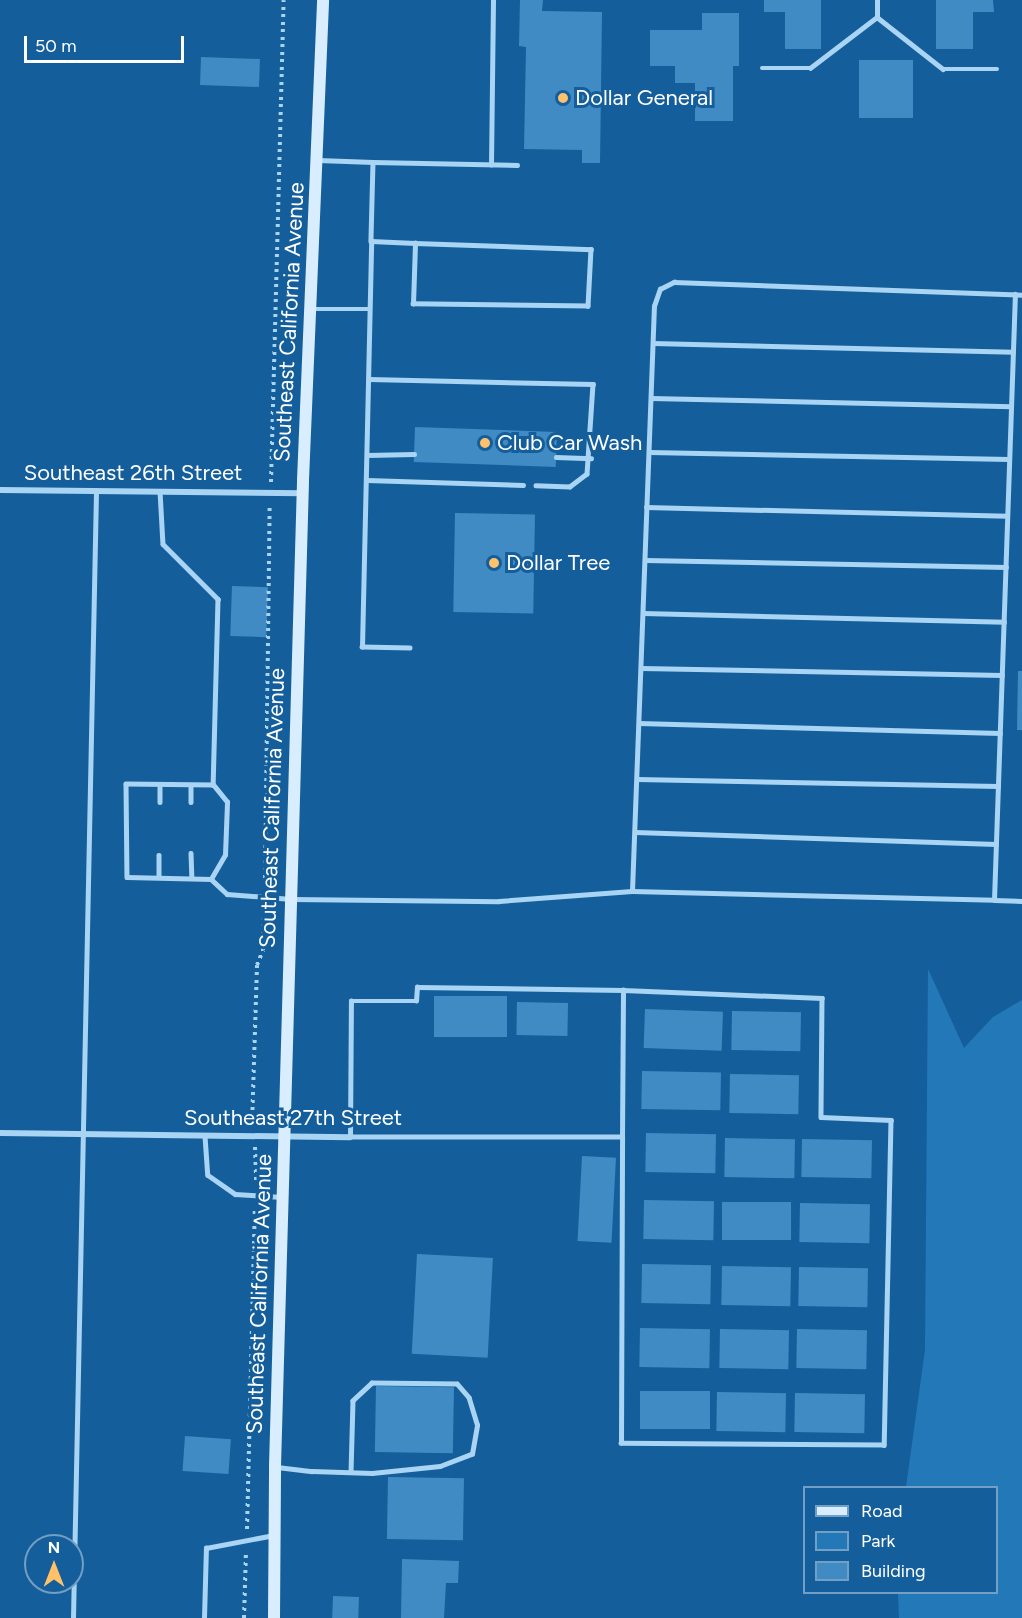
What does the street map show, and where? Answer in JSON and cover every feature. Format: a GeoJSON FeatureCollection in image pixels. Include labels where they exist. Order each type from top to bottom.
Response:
{"type":"FeatureCollection","features":[{"type":"Feature","properties":{"kind":"main road","name":"Southeast California Avenue"},"geometry":{"type":"LineString","coordinates":[[274,1618],[275,1466],[302,493],[318,160],[323,0]]}},
{"type":"Feature","properties":{"kind":"street","name":"Southeast 26th Street"},"geometry":{"type":"LineString","coordinates":[[0,490],[302,493]]}},
{"type":"Feature","properties":{"kind":"street","name":"Southeast 27th Street"},"geometry":{"type":"LineString","coordinates":[[0,1133],[350,1137]]}},
{"type":"Feature","properties":{"kind":"lane"},"geometry":{"type":"LineString","coordinates":[[492,165],[494,0]]}},
{"type":"Feature","properties":{"kind":"lane"},"geometry":{"type":"LineString","coordinates":[[877,0],[877,17]]}},
{"type":"Feature","properties":{"kind":"lane"},"geometry":{"type":"LineString","coordinates":[[762,68],[810,68],[877,17]]}},
{"type":"Feature","properties":{"kind":"lane"},"geometry":{"type":"LineString","coordinates":[[877,17],[943,69],[997,69]]}},
{"type":"Feature","properties":{"kind":"lane"},"geometry":{"type":"LineString","coordinates":[[318,160],[517,165]]}},
{"type":"Feature","properties":{"kind":"lane"},"geometry":{"type":"LineString","coordinates":[[373,162],[362,647],[410,648]]}},
{"type":"Feature","properties":{"kind":"lane"},"geometry":{"type":"LineString","coordinates":[[371,241],[591,249],[588,306],[413,304],[415,243]]}},
{"type":"Feature","properties":{"kind":"lane"},"geometry":{"type":"LineString","coordinates":[[632,891],[652,343],[654,306],[660,289],[674,282],[1022,295]]}},
{"type":"Feature","properties":{"kind":"lane"},"geometry":{"type":"LineString","coordinates":[[993,900],[1015,294]]}},
{"type":"Feature","properties":{"kind":"lane"},"geometry":{"type":"LineString","coordinates":[[311,309],[370,309]]}},
{"type":"Feature","properties":{"kind":"lane"},"geometry":{"type":"LineString","coordinates":[[652,343],[1013,352]]}},
{"type":"Feature","properties":{"kind":"lane"},"geometry":{"type":"LineString","coordinates":[[369,379],[593,384],[591,458],[587,474],[570,487],[536,486]]}},
{"type":"Feature","properties":{"kind":"lane"},"geometry":{"type":"LineString","coordinates":[[651,398],[1011,406]]}},
{"type":"Feature","properties":{"kind":"lane"},"geometry":{"type":"LineString","coordinates":[[649,452],[1009,459]]}},
{"type":"Feature","properties":{"kind":"lane"},"geometry":{"type":"LineString","coordinates":[[367,455],[414,454]]}},
{"type":"Feature","properties":{"kind":"lane"},"geometry":{"type":"LineString","coordinates":[[556,456],[591,458]]}},
{"type":"Feature","properties":{"kind":"lane"},"geometry":{"type":"LineString","coordinates":[[367,480],[523,485]]}},
{"type":"Feature","properties":{"kind":"lane"},"geometry":{"type":"LineString","coordinates":[[73,1618],[86,1133],[96,490]]}},
{"type":"Feature","properties":{"kind":"lane"},"geometry":{"type":"LineString","coordinates":[[160,491],[163,544],[218,599],[213,785],[227,802],[225,855],[211,879]]}},
{"type":"Feature","properties":{"kind":"lane"},"geometry":{"type":"LineString","coordinates":[[646,507],[1007,516]]}},
{"type":"Feature","properties":{"kind":"lane"},"geometry":{"type":"LineString","coordinates":[[645,560],[1006,567]]}},
{"type":"Feature","properties":{"kind":"lane"},"geometry":{"type":"LineString","coordinates":[[643,613],[1004,622]]}},
{"type":"Feature","properties":{"kind":"lane"},"geometry":{"type":"LineString","coordinates":[[641,668],[1002,675]]}},
{"type":"Feature","properties":{"kind":"lane"},"geometry":{"type":"LineString","coordinates":[[639,723],[1000,732]]}},
{"type":"Feature","properties":{"kind":"lane"},"geometry":{"type":"LineString","coordinates":[[636,779],[998,786]]}},
{"type":"Feature","properties":{"kind":"lane"},"geometry":{"type":"LineString","coordinates":[[213,785],[126,784],[127,877],[211,879],[227,894],[291,898],[499,901],[632,891],[1022,901]]}},
{"type":"Feature","properties":{"kind":"lane"},"geometry":{"type":"LineString","coordinates":[[160,784],[160,802]]}},
{"type":"Feature","properties":{"kind":"lane"},"geometry":{"type":"LineString","coordinates":[[191,785],[192,802]]}},
{"type":"Feature","properties":{"kind":"lane"},"geometry":{"type":"LineString","coordinates":[[634,832],[996,844]]}},
{"type":"Feature","properties":{"kind":"lane"},"geometry":{"type":"LineString","coordinates":[[192,854],[192,878]]}},
{"type":"Feature","properties":{"kind":"lane"},"geometry":{"type":"LineString","coordinates":[[159,855],[159,877]]}},
{"type":"Feature","properties":{"kind":"lane"},"geometry":{"type":"LineString","coordinates":[[350,1137],[351,1001],[417,1001],[417,987],[623,990],[822,998],[821,1117],[891,1120],[884,1445],[621,1443],[623,990]]}},
{"type":"Feature","properties":{"kind":"lane"},"geometry":{"type":"LineString","coordinates":[[205,1136],[208,1175],[235,1194],[282,1197]]}},
{"type":"Feature","properties":{"kind":"lane","name":"Southeast 27th Street"},"geometry":{"type":"LineString","coordinates":[[350,1137],[622,1137]]}},
{"type":"Feature","properties":{"kind":"lane"},"geometry":{"type":"LineString","coordinates":[[275,1466],[351,1472],[440,1466],[472,1454],[477,1425],[468,1398],[457,1384],[372,1383],[353,1401],[351,1472]]}},
{"type":"Feature","properties":{"kind":"lane"},"geometry":{"type":"LineString","coordinates":[[204,1618],[206,1548],[274,1535]]}},
{"type":"Feature","properties":{"kind":"path"},"geometry":{"type":"LineString","coordinates":[[244,1618],[256,1195],[250,1114],[265,895],[270,492],[281,106],[285,83],[284,0]]}},
{"type":"Feature","properties":{"kind":"green space"},"geometry":{"type":"Polygon","coordinates":[[[928,969],[964,1048],[993,1017],[1022,1000],[1022,1618],[899,1618],[898,1594],[998,1594],[998,1486],[906,1486],[925,1350],[928,969]]]}},
{"type":"Feature","properties":{"kind":"building","name":"Dollar General"},"geometry":{"type":"Polygon","coordinates":[[[520,0],[543,0],[542,11],[602,12],[600,163],[582,163],[582,150],[524,149],[526,47],[519,46],[520,0]]]}},
{"type":"Feature","properties":{"kind":"building"},"geometry":{"type":"Polygon","coordinates":[[[764,0],[821,0],[821,49],[785,49],[785,12],[764,12],[764,0]]]}},
{"type":"Feature","properties":{"kind":"building"},"geometry":{"type":"Polygon","coordinates":[[[936,0],[993,0],[994,12],[973,12],[973,49],[936,49],[936,0]]]}},
{"type":"Feature","properties":{"kind":"building"},"geometry":{"type":"Polygon","coordinates":[[[702,13],[739,13],[739,66],[733,66],[733,121],[695,121],[695,83],[675,83],[675,66],[650,66],[650,30],[702,30],[702,13]]]}},
{"type":"Feature","properties":{"kind":"building"},"geometry":{"type":"Polygon","coordinates":[[[201,57],[260,59],[259,87],[200,85],[201,57]]]}},
{"type":"Feature","properties":{"kind":"building"},"geometry":{"type":"Polygon","coordinates":[[[859,60],[913,60],[913,118],[859,118],[859,60]]]}},
{"type":"Feature","properties":{"kind":"building","name":"Club Car Wash"},"geometry":{"type":"Polygon","coordinates":[[[415,427],[557,432],[556,467],[414,462],[415,427]]]}},
{"type":"Feature","properties":{"kind":"building","name":"Dollar Tree"},"geometry":{"type":"Polygon","coordinates":[[[455,513],[535,514],[533,613],[453,612],[455,513]]]}},
{"type":"Feature","properties":{"kind":"building"},"geometry":{"type":"Polygon","coordinates":[[[232,586],[268,587],[266,637],[230,636],[232,586]]]}},
{"type":"Feature","properties":{"kind":"building"},"geometry":{"type":"Polygon","coordinates":[[[1018,671],[1022,671],[1022,730],[1017,730],[1018,671]]]}},
{"type":"Feature","properties":{"kind":"building"},"geometry":{"type":"Polygon","coordinates":[[[434,996],[507,996],[507,1037],[434,1037],[434,996]]]}},
{"type":"Feature","properties":{"kind":"building"},"geometry":{"type":"Polygon","coordinates":[[[517,1002],[568,1003],[567,1036],[516,1035],[517,1002]]]}},
{"type":"Feature","properties":{"kind":"building"},"geometry":{"type":"Polygon","coordinates":[[[645,1009],[723,1012],[722,1051],[644,1048],[645,1009]]]}},
{"type":"Feature","properties":{"kind":"building"},"geometry":{"type":"Polygon","coordinates":[[[732,1011],[801,1012],[800,1051],[731,1050],[732,1011]]]}},
{"type":"Feature","properties":{"kind":"building"},"geometry":{"type":"Polygon","coordinates":[[[642,1071],[721,1072],[720,1110],[641,1109],[642,1071]]]}},
{"type":"Feature","properties":{"kind":"building"},"geometry":{"type":"Polygon","coordinates":[[[730,1074],[799,1075],[798,1114],[729,1113],[730,1074]]]}},
{"type":"Feature","properties":{"kind":"building"},"geometry":{"type":"Polygon","coordinates":[[[646,1133],[716,1134],[715,1173],[645,1172],[646,1133]]]}},
{"type":"Feature","properties":{"kind":"building"},"geometry":{"type":"Polygon","coordinates":[[[725,1138],[795,1139],[794,1178],[724,1177],[725,1138]]]}},
{"type":"Feature","properties":{"kind":"building"},"geometry":{"type":"Polygon","coordinates":[[[802,1139],[872,1140],[871,1178],[801,1177],[802,1139]]]}},
{"type":"Feature","properties":{"kind":"building"},"geometry":{"type":"Polygon","coordinates":[[[582,1156],[616,1158],[612,1243],[578,1241],[582,1156]]]}},
{"type":"Feature","properties":{"kind":"building"},"geometry":{"type":"Polygon","coordinates":[[[644,1200],[714,1201],[713,1240],[643,1239],[644,1200]]]}},
{"type":"Feature","properties":{"kind":"building"},"geometry":{"type":"Polygon","coordinates":[[[722,1202],[791,1202],[791,1240],[722,1240],[722,1202]]]}},
{"type":"Feature","properties":{"kind":"building"},"geometry":{"type":"Polygon","coordinates":[[[800,1203],[870,1204],[869,1243],[799,1242],[800,1203]]]}},
{"type":"Feature","properties":{"kind":"building"},"geometry":{"type":"Polygon","coordinates":[[[417,1254],[493,1258],[488,1358],[412,1354],[417,1254]]]}},
{"type":"Feature","properties":{"kind":"building"},"geometry":{"type":"Polygon","coordinates":[[[642,1264],[711,1265],[710,1304],[641,1303],[642,1264]]]}},
{"type":"Feature","properties":{"kind":"building"},"geometry":{"type":"Polygon","coordinates":[[[722,1266],[791,1267],[790,1306],[721,1305],[722,1266]]]}},
{"type":"Feature","properties":{"kind":"building"},"geometry":{"type":"Polygon","coordinates":[[[799,1267],[868,1268],[867,1307],[798,1306],[799,1267]]]}},
{"type":"Feature","properties":{"kind":"building"},"geometry":{"type":"Polygon","coordinates":[[[640,1328],[710,1329],[709,1368],[639,1367],[640,1328]]]}},
{"type":"Feature","properties":{"kind":"building"},"geometry":{"type":"Polygon","coordinates":[[[720,1329],[789,1330],[788,1369],[719,1368],[720,1329]]]}},
{"type":"Feature","properties":{"kind":"building"},"geometry":{"type":"Polygon","coordinates":[[[797,1329],[867,1330],[866,1369],[796,1368],[797,1329]]]}},
{"type":"Feature","properties":{"kind":"building"},"geometry":{"type":"Polygon","coordinates":[[[376,1386],[454,1387],[453,1453],[375,1452],[376,1386]]]}},
{"type":"Feature","properties":{"kind":"building"},"geometry":{"type":"Polygon","coordinates":[[[640,1391],[710,1391],[710,1429],[640,1429],[640,1391]]]}},
{"type":"Feature","properties":{"kind":"building"},"geometry":{"type":"Polygon","coordinates":[[[717,1392],[786,1393],[785,1432],[716,1431],[717,1392]]]}},
{"type":"Feature","properties":{"kind":"building"},"geometry":{"type":"Polygon","coordinates":[[[795,1393],[865,1394],[864,1433],[794,1432],[795,1393]]]}},
{"type":"Feature","properties":{"kind":"building"},"geometry":{"type":"Polygon","coordinates":[[[185,1436],[231,1439],[228,1474],[183,1471],[185,1436]]]}},
{"type":"Feature","properties":{"kind":"building"},"geometry":{"type":"Polygon","coordinates":[[[388,1477],[464,1478],[463,1540],[387,1539],[388,1477]]]}},
{"type":"Feature","properties":{"kind":"building"},"geometry":{"type":"Polygon","coordinates":[[[402,1559],[459,1561],[458,1583],[446,1583],[444,1618],[401,1618],[402,1559]]]}},
{"type":"Feature","properties":{"kind":"building"},"geometry":{"type":"Polygon","coordinates":[[[333,1596],[359,1597],[358,1618],[332,1618],[333,1596]]]}},
{"type":"Feature","properties":{"kind":"place","name":"Dollar General"},"geometry":{"type":"Point","coordinates":[563,98]}},
{"type":"Feature","properties":{"kind":"place","name":"Club Car Wash"},"geometry":{"type":"Point","coordinates":[485,443]}},
{"type":"Feature","properties":{"kind":"place","name":"Dollar Tree"},"geometry":{"type":"Point","coordinates":[494,563]}}]}
